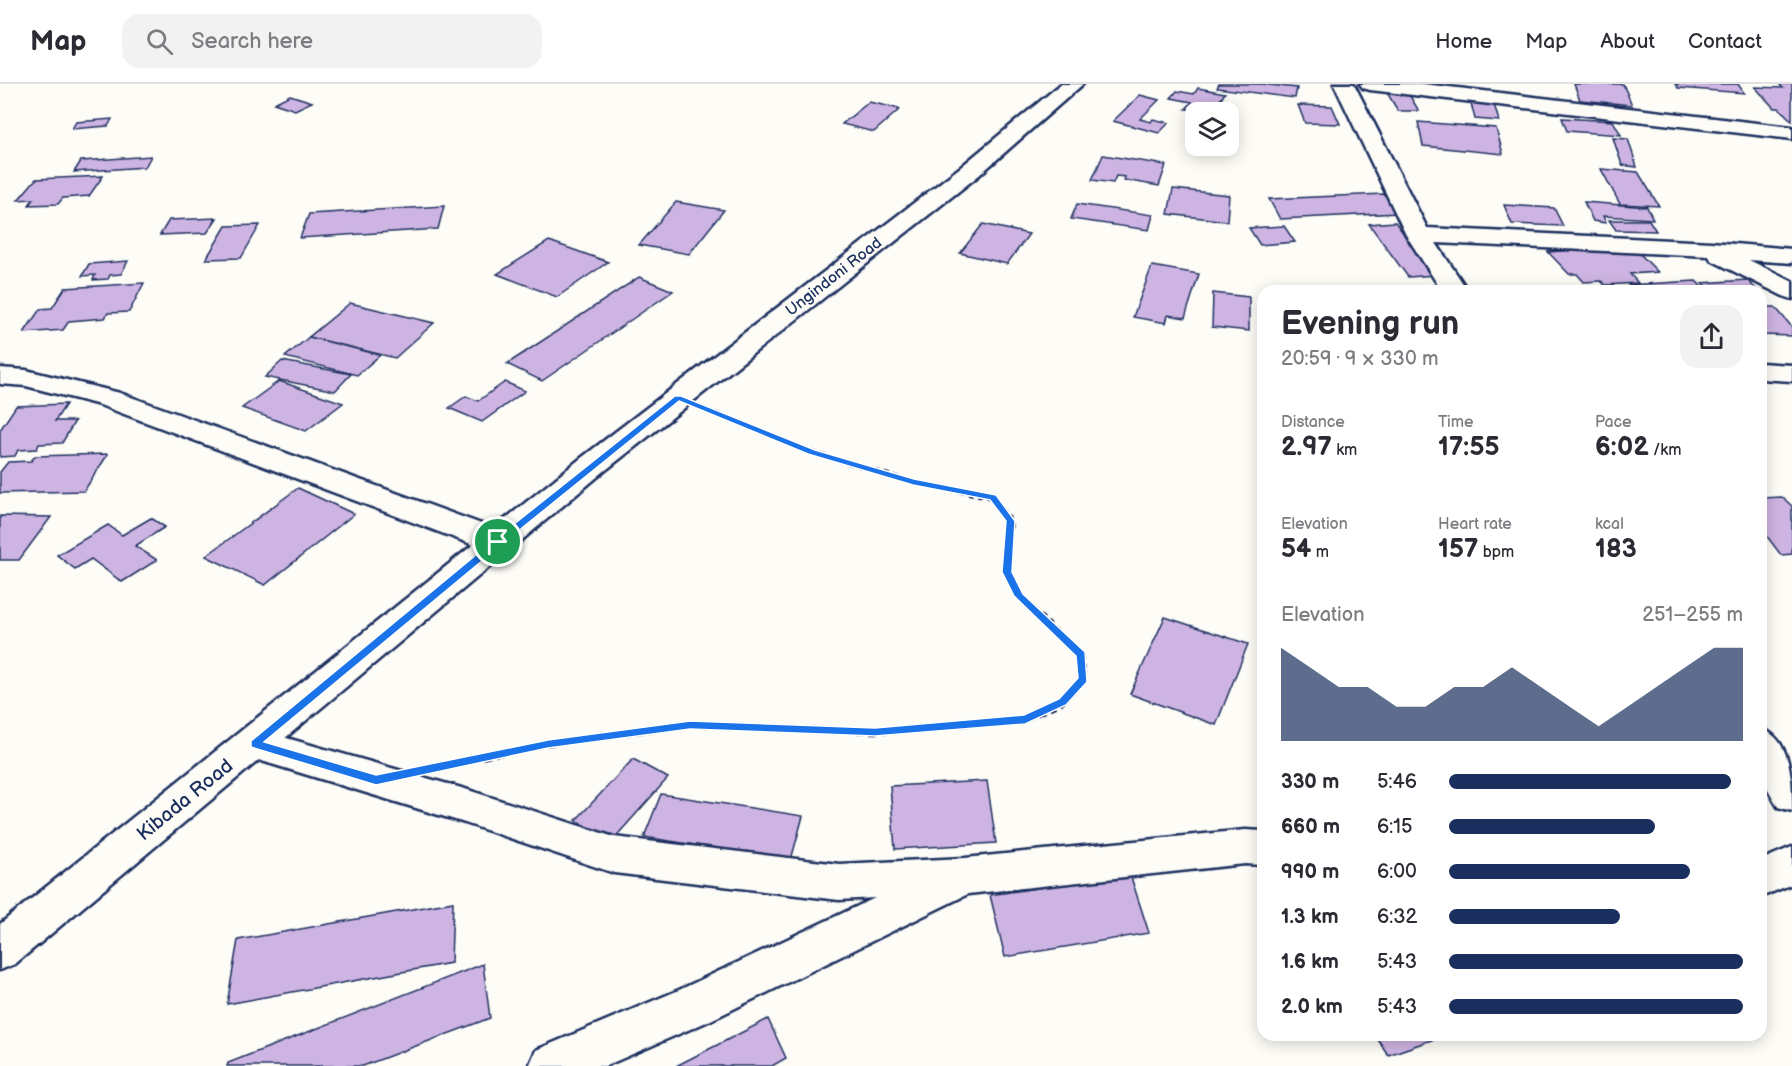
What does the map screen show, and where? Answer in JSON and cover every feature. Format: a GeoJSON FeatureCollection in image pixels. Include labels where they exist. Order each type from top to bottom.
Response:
{"type":"FeatureCollection","features":[{"type":"Feature","properties":{"kind":"street","name":"Ungindoni Road"},"geometry":{"type":"LineString","coordinates":[[591,466],[970,171],[1073,84]]}},
{"type":"Feature","properties":{"kind":"street"},"geometry":{"type":"LineString","coordinates":[[1344,84],[1418,235],[1451,285]]}},
{"type":"Feature","properties":{"kind":"street"},"geometry":{"type":"LineString","coordinates":[[1370,84],[1792,133]]}},
{"type":"Feature","properties":{"kind":"street"},"geometry":{"type":"LineString","coordinates":[[1418,235],[1711,249],[1792,256]]}},
{"type":"Feature","properties":{"kind":"street"},"geometry":{"type":"LineString","coordinates":[[1711,249],[1735,264],[1792,291]]}},
{"type":"Feature","properties":{"kind":"street"},"geometry":{"type":"LineString","coordinates":[[1767,371],[1792,372]]}},
{"type":"Feature","properties":{"kind":"street"},"geometry":{"type":"LineString","coordinates":[[0,376],[26,378],[110,399],[498,542]]}},
{"type":"Feature","properties":{"kind":"street","name":"Kibada Road"},"geometry":{"type":"LineString","coordinates":[[0,950],[255,744],[591,466]]}},
{"type":"Feature","properties":{"kind":"street"},"geometry":{"type":"LineString","coordinates":[[255,744],[465,806],[614,855],[839,882],[965,876],[1245,847],[1257,848]]}},
{"type":"Feature","properties":{"kind":"street"},"geometry":{"type":"LineString","coordinates":[[1767,753],[1792,795]]}},
{"type":"Feature","properties":{"kind":"street"},"geometry":{"type":"LineString","coordinates":[[1767,876],[1792,865]]}},
{"type":"Feature","properties":{"kind":"street"},"geometry":{"type":"LineString","coordinates":[[552,1066],[695,1005],[965,876]]}},
{"type":"Feature","properties":{"kind":"path"},"geometry":{"type":"LineString","coordinates":[[456,763],[548,744],[690,725],[875,732],[1025,720],[1063,702],[1084,679],[1081,655],[1019,596],[1007,572],[1011,521],[993,498],[913,482],[812,452],[678,398]]}},
{"type":"Feature","properties":{"kind":"building"},"geometry":{"type":"Polygon","coordinates":[[[1219,84],[1261,84],[1297,88],[1295,98],[1217,88],[1219,84]]]}},
{"type":"Feature","properties":{"kind":"building"},"geometry":{"type":"Polygon","coordinates":[[[1574,84],[1623,84],[1632,105],[1580,100],[1574,84]]]}},
{"type":"Feature","properties":{"kind":"building"},"geometry":{"type":"Polygon","coordinates":[[[1675,84],[1738,84],[1744,93],[1678,88],[1675,84]]]}},
{"type":"Feature","properties":{"kind":"building"},"geometry":{"type":"Polygon","coordinates":[[[1779,84],[1792,84],[1792,121],[1779,108],[1774,108],[1755,87],[1783,88],[1779,84]]]}},
{"type":"Feature","properties":{"kind":"building"},"geometry":{"type":"Polygon","coordinates":[[[1198,88],[1225,93],[1218,102],[1192,102],[1171,98],[1177,91],[1194,94],[1198,88]]]}},
{"type":"Feature","properties":{"kind":"building"},"geometry":{"type":"Polygon","coordinates":[[[1386,91],[1407,91],[1419,111],[1398,111],[1386,91]]]}},
{"type":"Feature","properties":{"kind":"building"},"geometry":{"type":"Polygon","coordinates":[[[290,95],[312,102],[295,110],[274,103],[290,95]]]}},
{"type":"Feature","properties":{"kind":"building"},"geometry":{"type":"Polygon","coordinates":[[[1140,95],[1159,100],[1140,119],[1169,123],[1159,133],[1113,121],[1140,95]]]}},
{"type":"Feature","properties":{"kind":"building"},"geometry":{"type":"Polygon","coordinates":[[[1470,99],[1493,101],[1499,121],[1475,119],[1470,99]]]}},
{"type":"Feature","properties":{"kind":"building"},"geometry":{"type":"Polygon","coordinates":[[[869,102],[900,109],[874,132],[842,124],[869,102]]]}},
{"type":"Feature","properties":{"kind":"building"},"geometry":{"type":"Polygon","coordinates":[[[1298,105],[1332,106],[1340,124],[1305,123],[1298,105]]]}},
{"type":"Feature","properties":{"kind":"building"},"geometry":{"type":"Polygon","coordinates":[[[1562,118],[1613,121],[1621,135],[1567,131],[1562,118]]]}},
{"type":"Feature","properties":{"kind":"building"},"geometry":{"type":"Polygon","coordinates":[[[112,119],[108,126],[72,129],[76,122],[112,119]]]}},
{"type":"Feature","properties":{"kind":"building"},"geometry":{"type":"Polygon","coordinates":[[[1418,122],[1496,128],[1503,154],[1423,146],[1418,122]]]}},
{"type":"Feature","properties":{"kind":"building"},"geometry":{"type":"Polygon","coordinates":[[[1613,138],[1628,139],[1637,167],[1622,165],[1613,138]]]}},
{"type":"Feature","properties":{"kind":"building"},"geometry":{"type":"Polygon","coordinates":[[[1103,155],[1166,165],[1159,186],[1124,180],[1125,177],[1116,176],[1113,183],[1092,180],[1103,155]]]}},
{"type":"Feature","properties":{"kind":"building"},"geometry":{"type":"Polygon","coordinates":[[[151,156],[145,167],[74,172],[81,161],[151,156]]]}},
{"type":"Feature","properties":{"kind":"building"},"geometry":{"type":"Polygon","coordinates":[[[1601,169],[1638,172],[1659,206],[1620,204],[1601,169]]]}},
{"type":"Feature","properties":{"kind":"building"},"geometry":{"type":"Polygon","coordinates":[[[103,176],[89,196],[63,198],[58,204],[29,205],[33,199],[18,200],[36,179],[103,176]]]}},
{"type":"Feature","properties":{"kind":"building"},"geometry":{"type":"Polygon","coordinates":[[[1173,189],[1229,195],[1227,221],[1168,214],[1173,189]]]}},
{"type":"Feature","properties":{"kind":"building"},"geometry":{"type":"Polygon","coordinates":[[[1384,194],[1398,213],[1280,219],[1269,199],[1384,194]]]}},
{"type":"Feature","properties":{"kind":"building"},"geometry":{"type":"Polygon","coordinates":[[[676,202],[724,210],[689,254],[639,245],[676,202]]]}},
{"type":"Feature","properties":{"kind":"building"},"geometry":{"type":"Polygon","coordinates":[[[1584,202],[1647,207],[1653,219],[1603,216],[1606,223],[1593,221],[1584,202]]]}},
{"type":"Feature","properties":{"kind":"building"},"geometry":{"type":"Polygon","coordinates":[[[1077,204],[1153,215],[1149,230],[1071,219],[1077,204]]]}},
{"type":"Feature","properties":{"kind":"building"},"geometry":{"type":"Polygon","coordinates":[[[1504,205],[1554,208],[1563,226],[1512,224],[1504,205]]]}},
{"type":"Feature","properties":{"kind":"building"},"geometry":{"type":"Polygon","coordinates":[[[444,206],[438,229],[300,238],[309,214],[444,206]]]}},
{"type":"Feature","properties":{"kind":"building"},"geometry":{"type":"Polygon","coordinates":[[[217,218],[207,233],[160,235],[169,220],[217,218]]]}},
{"type":"Feature","properties":{"kind":"building"},"geometry":{"type":"Polygon","coordinates":[[[1609,220],[1649,220],[1656,231],[1616,230],[1609,220]]]}},
{"type":"Feature","properties":{"kind":"building"},"geometry":{"type":"Polygon","coordinates":[[[1395,222],[1435,275],[1408,277],[1369,224],[1395,222]]]}},
{"type":"Feature","properties":{"kind":"building"},"geometry":{"type":"Polygon","coordinates":[[[983,224],[1029,234],[1007,264],[960,253],[983,224]]]}},
{"type":"Feature","properties":{"kind":"building"},"geometry":{"type":"Polygon","coordinates":[[[260,225],[241,258],[206,259],[226,226],[260,225]]]}},
{"type":"Feature","properties":{"kind":"building"},"geometry":{"type":"Polygon","coordinates":[[[1284,226],[1295,242],[1260,245],[1249,228],[1284,226]]]}},
{"type":"Feature","properties":{"kind":"building"},"geometry":{"type":"Polygon","coordinates":[[[549,241],[608,262],[557,297],[497,274],[549,241]]]}},
{"type":"Feature","properties":{"kind":"building"},"geometry":{"type":"Polygon","coordinates":[[[1632,246],[1658,272],[1630,274],[1638,283],[1605,285],[1601,281],[1584,282],[1577,274],[1569,274],[1548,252],[1632,246]]]}},
{"type":"Feature","properties":{"kind":"building"},"geometry":{"type":"Polygon","coordinates":[[[128,261],[121,274],[110,275],[108,279],[93,280],[95,275],[82,276],[89,264],[128,261]]]}},
{"type":"Feature","properties":{"kind":"building"},"geometry":{"type":"Polygon","coordinates":[[[1152,266],[1199,274],[1185,318],[1168,315],[1166,323],[1133,317],[1152,266]]]}},
{"type":"Feature","properties":{"kind":"building"},"geometry":{"type":"Polygon","coordinates":[[[639,277],[673,291],[542,381],[507,364],[639,277]]]}},
{"type":"Feature","properties":{"kind":"building"},"geometry":{"type":"Polygon","coordinates":[[[1747,280],[1752,285],[1704,285],[1702,283],[1747,280]]]}},
{"type":"Feature","properties":{"kind":"building"},"geometry":{"type":"Polygon","coordinates":[[[1696,281],[1700,285],[1628,285],[1696,281]]]}},
{"type":"Feature","properties":{"kind":"building"},"geometry":{"type":"Polygon","coordinates":[[[144,283],[129,312],[108,313],[105,318],[69,321],[63,330],[24,333],[40,309],[52,308],[65,288],[144,283]]]}},
{"type":"Feature","properties":{"kind":"building"},"geometry":{"type":"Polygon","coordinates":[[[1213,293],[1249,297],[1249,331],[1212,327],[1213,293]]]}},
{"type":"Feature","properties":{"kind":"building"},"geometry":{"type":"Polygon","coordinates":[[[350,303],[434,323],[395,358],[309,337],[350,303]]]}},
{"type":"Feature","properties":{"kind":"building"},"geometry":{"type":"Polygon","coordinates":[[[1767,307],[1775,307],[1792,327],[1792,336],[1767,335],[1767,307]]]}},
{"type":"Feature","properties":{"kind":"building"},"geometry":{"type":"Polygon","coordinates":[[[309,337],[380,355],[357,375],[285,357],[309,337]]]}},
{"type":"Feature","properties":{"kind":"building"},"geometry":{"type":"Polygon","coordinates":[[[282,361],[351,374],[335,391],[265,377],[282,361]]]}},
{"type":"Feature","properties":{"kind":"building"},"geometry":{"type":"Polygon","coordinates":[[[279,381],[343,403],[306,431],[242,408],[279,381]]]}},
{"type":"Feature","properties":{"kind":"building"},"geometry":{"type":"Polygon","coordinates":[[[505,382],[525,391],[482,422],[449,408],[466,396],[478,401],[505,382]]]}},
{"type":"Feature","properties":{"kind":"building"},"geometry":{"type":"Polygon","coordinates":[[[66,404],[55,421],[75,421],[62,443],[39,444],[37,449],[18,450],[15,456],[0,457],[0,430],[16,406],[66,404]]]}},
{"type":"Feature","properties":{"kind":"building"},"geometry":{"type":"Polygon","coordinates":[[[108,454],[84,491],[0,493],[0,472],[8,462],[31,461],[35,456],[108,454]]]}},
{"type":"Feature","properties":{"kind":"building"},"geometry":{"type":"Polygon","coordinates":[[[298,488],[354,514],[265,585],[206,556],[298,488]]]}},
{"type":"Feature","properties":{"kind":"building"},"geometry":{"type":"Polygon","coordinates":[[[1782,497],[1792,506],[1792,554],[1781,555],[1767,536],[1767,498],[1782,497]]]}},
{"type":"Feature","properties":{"kind":"building"},"geometry":{"type":"Polygon","coordinates":[[[0,516],[51,517],[19,560],[0,560],[0,516]]]}},
{"type":"Feature","properties":{"kind":"building"},"geometry":{"type":"Polygon","coordinates":[[[151,518],[165,527],[135,546],[157,560],[122,582],[91,559],[75,569],[57,555],[108,525],[122,535],[151,518]]]}},
{"type":"Feature","properties":{"kind":"building"},"geometry":{"type":"Polygon","coordinates":[[[1165,617],[1248,644],[1216,725],[1130,694],[1165,617]]]}},
{"type":"Feature","properties":{"kind":"building"},"geometry":{"type":"Polygon","coordinates":[[[633,759],[668,778],[611,842],[576,820],[633,759]]]}},
{"type":"Feature","properties":{"kind":"building"},"geometry":{"type":"Polygon","coordinates":[[[987,781],[996,843],[895,849],[890,786],[987,781]]]}},
{"type":"Feature","properties":{"kind":"building"},"geometry":{"type":"Polygon","coordinates":[[[661,794],[803,816],[791,860],[644,837],[661,794]]]}},
{"type":"Feature","properties":{"kind":"building"},"geometry":{"type":"Polygon","coordinates":[[[1130,874],[1149,933],[1005,957],[990,895],[1130,874]]]}},
{"type":"Feature","properties":{"kind":"building"},"geometry":{"type":"Polygon","coordinates":[[[453,902],[451,963],[227,1004],[238,940],[453,902]]]}},
{"type":"Feature","properties":{"kind":"building"},"geometry":{"type":"Polygon","coordinates":[[[483,964],[490,1018],[363,1066],[227,1066],[228,1063],[483,964]]]}},
{"type":"Feature","properties":{"kind":"building"},"geometry":{"type":"Polygon","coordinates":[[[768,1019],[786,1058],[772,1066],[676,1066],[768,1019]]]}},
{"type":"Feature","properties":{"kind":"building"},"geometry":{"type":"Polygon","coordinates":[[[1379,1041],[1429,1041],[1388,1055],[1379,1041]]]}},
{"type":"Feature","properties":{"kind":"route"},"geometry":{"type":"LineString","coordinates":[[678,398],[812,452],[913,482],[993,498],[1011,521],[1007,572],[1019,596],[1081,655],[1084,679],[1063,702],[1025,720],[875,732],[690,725],[548,744],[376,780],[255,744],[498,542],[678,398]]}}]}
